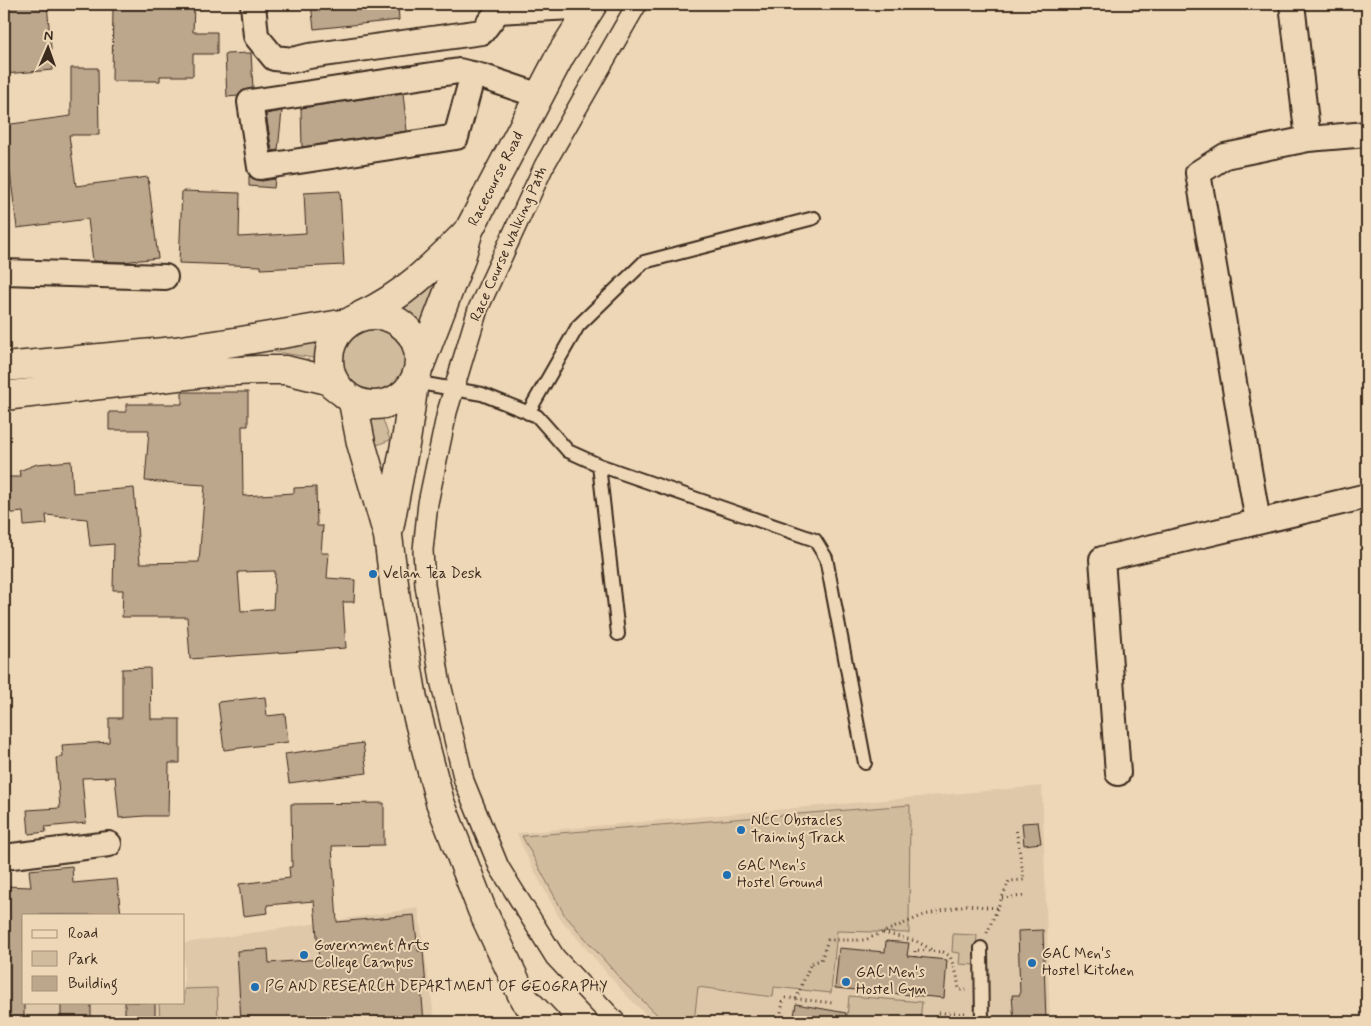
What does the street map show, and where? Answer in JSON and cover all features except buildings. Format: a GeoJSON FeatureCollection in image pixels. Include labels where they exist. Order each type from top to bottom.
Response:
{"type":"FeatureCollection","features":[{"type":"Feature","properties":{"kind":"street"},"geometry":{"type":"LineString","coordinates":[[253,4],[256,36],[274,58],[292,60],[482,32],[499,8],[593,5]]}},
{"type":"Feature","properties":{"kind":"street","name":"Race Course Walking Path"},"geometry":{"type":"LineString","coordinates":[[616,1022],[555,957],[499,867],[464,781],[440,680],[425,585],[423,550],[428,503],[447,412],[478,309],[544,166],[638,4]]}},
{"type":"Feature","properties":{"kind":"street"},"geometry":{"type":"LineString","coordinates":[[1292,4],[1308,139]]}},
{"type":"Feature","properties":{"kind":"street","name":"Racecourse Road"},"geometry":{"type":"LineString","coordinates":[[388,536],[417,373],[460,261],[469,230],[560,56],[593,5]]}},
{"type":"Feature","properties":{"kind":"street"},"geometry":{"type":"LineString","coordinates":[[473,74],[459,103],[456,137],[260,167],[250,102],[459,71],[473,74],[490,78],[540,96]]}},
{"type":"Feature","properties":{"kind":"street"},"geometry":{"type":"LineString","coordinates":[[1258,522],[1198,173],[1225,156],[1308,139],[1367,134]]}},
{"type":"Feature","properties":{"kind":"street"},"geometry":{"type":"LineString","coordinates":[[469,230],[428,271],[378,309],[353,320],[337,333],[331,345],[328,358],[334,382],[347,397],[388,536],[396,599],[413,699],[440,802],[482,910],[525,1010],[546,1022]]}},
{"type":"Feature","properties":{"kind":"street"},"geometry":{"type":"LineString","coordinates":[[4,272],[165,276]]}},
{"type":"Feature","properties":{"kind":"street"},"geometry":{"type":"LineString","coordinates":[[4,366],[176,350],[241,341],[353,320],[372,314],[386,316],[398,321],[408,329],[420,352],[417,373],[406,394],[393,401],[379,405],[365,404],[347,397],[327,380],[286,370],[213,372],[4,396]]}},
{"type":"Feature","properties":{"kind":"street"},"geometry":{"type":"LineString","coordinates":[[1118,773],[1102,559],[1367,496]]}},
{"type":"Feature","properties":{"kind":"street"},"geometry":{"type":"LineString","coordinates":[[4,857],[110,844]]}},
{"type":"Feature","properties":{"kind":"lane"},"geometry":{"type":"LineString","coordinates":[[528,413],[578,326],[644,262],[814,218]]}},
{"type":"Feature","properties":{"kind":"lane"},"geometry":{"type":"LineString","coordinates":[[417,373],[454,389],[482,394],[537,416],[568,451],[599,465],[815,540],[826,558],[865,763]]}},
{"type":"Feature","properties":{"kind":"lane"},"geometry":{"type":"LineString","coordinates":[[599,465],[618,634]]}},
{"type":"Feature","properties":{"kind":"lane"},"geometry":{"type":"LineString","coordinates":[[981,948],[982,1018]]}},
{"type":"Feature","properties":{"kind":"path"},"geometry":{"type":"LineString","coordinates":[[981,948],[1009,881],[1024,880],[1016,828]]}},
{"type":"Feature","properties":{"kind":"path"},"geometry":{"type":"LineString","coordinates":[[1002,898],[1024,896]]}},
{"type":"Feature","properties":{"kind":"path"},"geometry":{"type":"LineString","coordinates":[[796,998],[811,963],[821,960],[828,940],[865,940],[924,914],[966,905],[997,908]]}},
{"type":"Feature","properties":{"kind":"path"},"geometry":{"type":"LineString","coordinates":[[882,933],[916,941],[934,951]]}},
{"type":"Feature","properties":{"kind":"path"},"geometry":{"type":"LineString","coordinates":[[915,957],[915,950],[943,952],[950,956],[954,965],[959,990]]}},
{"type":"Feature","properties":{"kind":"path"},"geometry":{"type":"LineString","coordinates":[[779,1022],[783,1002],[786,998],[833,1003]]}},
{"type":"Feature","properties":{"kind":"path"},"geometry":{"type":"LineString","coordinates":[[937,1022],[938,1013],[982,1018]]}},
{"type":"Feature","properties":{"kind":"shaded area"},"geometry":{"type":"Polygon","coordinates":[[[1042,786],[1050,1022],[653,1022],[624,993],[559,917],[526,855],[517,833],[1042,786]]]}},
{"type":"Feature","properties":{"kind":"shaded area","name":"Government Arts College Campus"},"geometry":{"type":"Polygon","coordinates":[[[418,908],[435,1022],[4,1022],[4,970],[22,967],[22,1004],[185,1004],[185,943],[418,908]]]}},
{"type":"Feature","properties":{"kind":"green space"},"geometry":{"type":"Polygon","coordinates":[[[455,250],[423,324],[406,318],[397,306],[455,250]]]}},
{"type":"Feature","properties":{"kind":"green space"},"geometry":{"type":"Polygon","coordinates":[[[374,322],[389,325],[401,333],[409,345],[412,360],[409,375],[401,387],[389,395],[374,398],[359,395],[347,387],[339,375],[336,360],[339,345],[347,333],[359,325],[374,322]]]}},
{"type":"Feature","properties":{"kind":"green space"},"geometry":{"type":"Polygon","coordinates":[[[323,336],[324,348],[320,359],[245,347],[323,336]]]}},
{"type":"Feature","properties":{"kind":"green space"},"geometry":{"type":"Polygon","coordinates":[[[380,411],[390,440],[377,445],[365,415],[380,411]]]}},
{"type":"Feature","properties":{"kind":"green space","name":"GAC Men's Hostel Ground"},"geometry":{"type":"Polygon","coordinates":[[[910,805],[909,933],[837,931],[831,993],[774,987],[773,997],[698,987],[694,1022],[665,1022],[624,983],[564,914],[522,836],[910,805]]]}},
{"type":"Feature","properties":{"kind":"green space"},"geometry":{"type":"Polygon","coordinates":[[[953,934],[977,935],[975,965],[959,964],[960,953],[952,952],[953,934]]]}},
{"type":"Feature","properties":{"kind":"green space"},"geometry":{"type":"Polygon","coordinates":[[[217,988],[218,1022],[160,1022],[159,1004],[185,1004],[185,989],[217,988]]]}},
{"type":"Feature","properties":{"kind":"green space"},"geometry":{"type":"Polygon","coordinates":[[[849,996],[922,1002],[920,1022],[847,1017],[849,996]]]}},
{"type":"Feature","properties":{"kind":"place","name":"Velan Tea Desk"},"geometry":{"type":"Point","coordinates":[373,574]}},
{"type":"Feature","properties":{"kind":"place","name":"NCC Obstacles Training Track"},"geometry":{"type":"Point","coordinates":[741,830]}},
{"type":"Feature","properties":{"kind":"place","name":"GAC Men's Hostel Ground"},"geometry":{"type":"Point","coordinates":[727,875]}},
{"type":"Feature","properties":{"kind":"place","name":"Government Arts College Campus"},"geometry":{"type":"Point","coordinates":[304,955]}},
{"type":"Feature","properties":{"kind":"place","name":"GAC Men's Hostel Kitchen"},"geometry":{"type":"Point","coordinates":[1032,963]}},
{"type":"Feature","properties":{"kind":"place","name":"GAC Men's Hostel Gym"},"geometry":{"type":"Point","coordinates":[846,982]}},
{"type":"Feature","properties":{"kind":"place","name":"PG AND RESEARCH DEPARTMENT OF GEOGRAPHY"},"geometry":{"type":"Point","coordinates":[255,987]}}]}
